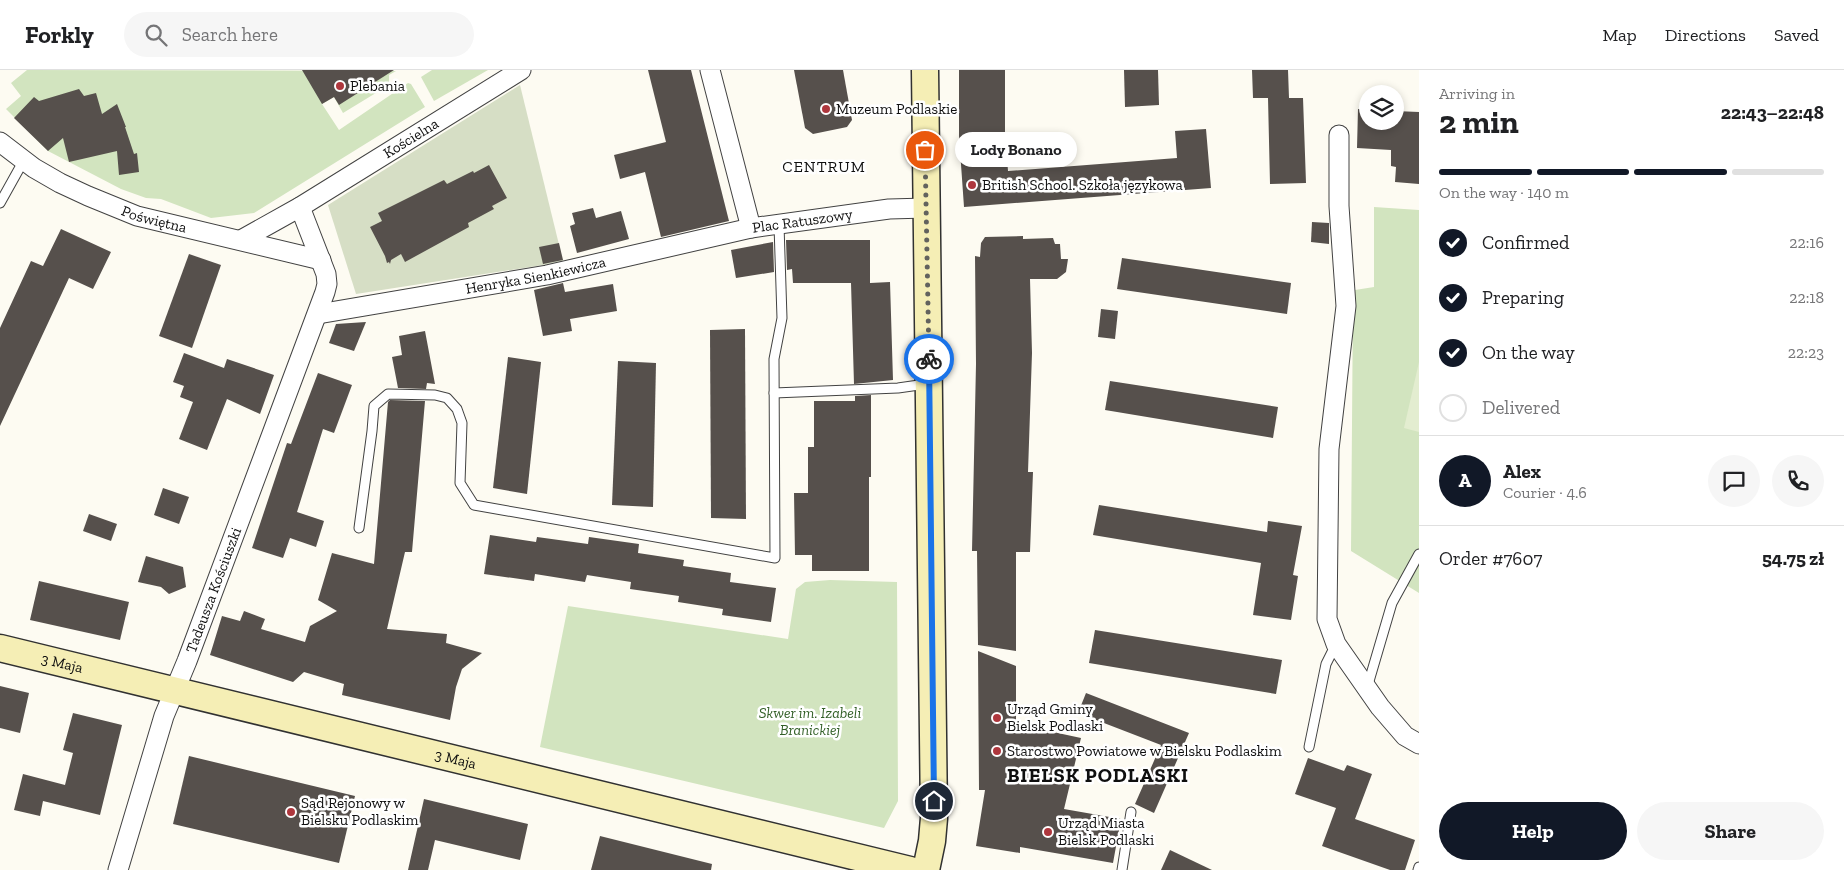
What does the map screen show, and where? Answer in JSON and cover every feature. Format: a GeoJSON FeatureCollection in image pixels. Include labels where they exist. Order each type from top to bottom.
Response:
{"type":"FeatureCollection","features":[{"type":"Feature","properties":{"kind":"street","name":"Kościelna"},"geometry":{"type":"LineString","coordinates":[[240,240],[300,207],[521,70]]}},
{"type":"Feature","properties":{"kind":"street","name":"Plac Ratuszowy"},"geometry":{"type":"LineString","coordinates":[[710,70],[751,228],[889,209],[926,208]]}},
{"type":"Feature","properties":{"kind":"street"},"geometry":{"type":"LineString","coordinates":[[925,70],[934,818],[932,841],[926,870]]}},
{"type":"Feature","properties":{"kind":"street"},"geometry":{"type":"LineString","coordinates":[[1339,135],[1339,206],[1346,306],[1329,449],[1327,620],[1336,644],[1380,708],[1405,736],[1419,744]]}},
{"type":"Feature","properties":{"kind":"street","name":"Poświętna"},"geometry":{"type":"LineString","coordinates":[[0,142],[34,168],[67,186],[137,216],[321,260]]}},
{"type":"Feature","properties":{"kind":"street"},"geometry":{"type":"LineString","coordinates":[[300,207],[326,274],[327,284],[318,314]]}},
{"type":"Feature","properties":{"kind":"street","name":"Henryka Sienkiewicza"},"geometry":{"type":"LineString","coordinates":[[318,314],[546,276],[751,228]]}},
{"type":"Feature","properties":{"kind":"street","name":"Tadeusza Kościuszki"},"geometry":{"type":"LineString","coordinates":[[118,870],[164,716],[187,661],[318,314]]}},
{"type":"Feature","properties":{"kind":"street","name":"3 Maja"},"geometry":{"type":"LineString","coordinates":[[0,648],[910,870]]}},
{"type":"Feature","properties":{"kind":"lane"},"geometry":{"type":"LineString","coordinates":[[0,202],[24,160]]}},
{"type":"Feature","properties":{"kind":"lane"},"geometry":{"type":"LineString","coordinates":[[358,528],[374,406],[388,394],[435,395],[447,398],[457,409],[462,423],[460,483],[474,505],[775,558],[774,359],[782,318],[779,225]]}},
{"type":"Feature","properties":{"kind":"lane"},"geometry":{"type":"LineString","coordinates":[[774,393],[898,388],[929,383]]}},
{"type":"Feature","properties":{"kind":"lane"},"geometry":{"type":"LineString","coordinates":[[1367,688],[1392,603],[1419,554]]}},
{"type":"Feature","properties":{"kind":"lane"},"geometry":{"type":"LineString","coordinates":[[1309,747],[1326,664],[1336,644]]}},
{"type":"Feature","properties":{"kind":"lane"},"geometry":{"type":"LineString","coordinates":[[1122,870],[1131,812]]}},
{"type":"Feature","properties":{"kind":"green space"},"geometry":{"type":"Polygon","coordinates":[[[27,70],[396,71],[389,75],[389,85],[343,113],[334,97],[322,104],[339,130],[408,83],[411,84],[425,107],[254,213],[211,218],[161,199],[146,198],[121,189],[48,151],[6,109],[21,96],[11,83],[27,70]]]}},
{"type":"Feature","properties":{"kind":"green space"},"geometry":{"type":"Polygon","coordinates":[[[432,70],[488,70],[434,101],[421,77],[432,70]]]}},
{"type":"Feature","properties":{"kind":"green space"},"geometry":{"type":"Polygon","coordinates":[[[520,85],[563,261],[356,294],[328,205],[520,85]]]}},
{"type":"Feature","properties":{"kind":"green space"},"geometry":{"type":"Polygon","coordinates":[[[1374,207],[1419,210],[1419,593],[1351,551],[1353,298],[1355,290],[1374,287],[1374,207]]]}},
{"type":"Feature","properties":{"kind":"green space"},"geometry":{"type":"Polygon","coordinates":[[[1419,362],[1419,432],[1404,428],[1419,362]]]}},
{"type":"Feature","properties":{"kind":"green space","name":"Skwer im. Izabeli Branickiej"},"geometry":{"type":"Polygon","coordinates":[[[830,580],[897,582],[898,801],[884,828],[540,747],[568,606],[788,639],[796,589],[805,582],[830,580]]]}},
{"type":"Feature","properties":{"kind":"building","name":"Plebania"},"geometry":{"type":"Polygon","coordinates":[[[302,70],[394,70],[339,105],[334,97],[322,104],[302,70]]]}},
{"type":"Feature","properties":{"kind":"building"},"geometry":{"type":"Polygon","coordinates":[[[648,70],[691,70],[729,221],[661,237],[645,172],[620,179],[614,155],[666,142],[648,70]]]}},
{"type":"Feature","properties":{"kind":"building","name":"Muzeum Podlaskie"},"geometry":{"type":"Polygon","coordinates":[[[794,70],[843,70],[852,120],[847,127],[813,134],[805,128],[794,70]]]}},
{"type":"Feature","properties":{"kind":"building"},"geometry":{"type":"Polygon","coordinates":[[[959,70],[1005,70],[1005,132],[1008,171],[1177,158],[1175,131],[1206,129],[1211,188],[964,207],[959,136],[959,70]]]}},
{"type":"Feature","properties":{"kind":"building"},"geometry":{"type":"Polygon","coordinates":[[[1124,70],[1158,70],[1159,105],[1125,107],[1124,70]]]}},
{"type":"Feature","properties":{"kind":"building"},"geometry":{"type":"Polygon","coordinates":[[[1252,70],[1288,70],[1289,98],[1303,98],[1306,183],[1270,184],[1268,98],[1253,98],[1252,70]]]}},
{"type":"Feature","properties":{"kind":"building"},"geometry":{"type":"Polygon","coordinates":[[[79,89],[84,96],[96,93],[102,114],[117,104],[134,154],[137,153],[139,172],[119,175],[117,151],[69,162],[63,138],[48,151],[14,118],[34,97],[39,101],[79,89]]]}},
{"type":"Feature","properties":{"kind":"building"},"geometry":{"type":"Polygon","coordinates":[[[1358,109],[1359,130],[1404,130],[1404,111],[1419,112],[1419,184],[1395,182],[1396,167],[1391,166],[1391,150],[1357,148],[1358,109]]]}},
{"type":"Feature","properties":{"kind":"building"},"geometry":{"type":"Polygon","coordinates":[[[489,165],[507,198],[492,206],[494,209],[468,223],[469,227],[405,262],[401,254],[391,260],[390,264],[389,262],[387,263],[370,227],[382,221],[378,213],[444,180],[447,184],[489,165]]]}},
{"type":"Feature","properties":{"kind":"building"},"geometry":{"type":"Polygon","coordinates":[[[593,208],[596,218],[621,211],[629,239],[577,253],[570,226],[575,224],[572,213],[593,208]]]}},
{"type":"Feature","properties":{"kind":"building"},"geometry":{"type":"Polygon","coordinates":[[[1312,222],[1329,223],[1329,244],[1311,242],[1312,222]]]}},
{"type":"Feature","properties":{"kind":"building"},"geometry":{"type":"Polygon","coordinates":[[[61,229],[111,252],[93,289],[69,278],[0,426],[0,328],[31,261],[43,266],[61,229]]]}},
{"type":"Feature","properties":{"kind":"building"},"geometry":{"type":"Polygon","coordinates":[[[1023,236],[1023,239],[1053,238],[1055,244],[1060,244],[1061,259],[1068,259],[1066,272],[1057,279],[1030,279],[1032,353],[1028,472],[1033,472],[1030,552],[1016,552],[1016,651],[978,645],[977,551],[972,551],[976,364],[975,256],[980,257],[981,243],[985,237],[1023,236]]]}},
{"type":"Feature","properties":{"kind":"building"},"geometry":{"type":"Polygon","coordinates":[[[786,240],[870,240],[870,283],[890,282],[893,380],[854,384],[851,283],[793,283],[792,269],[787,270],[786,240]]]}},
{"type":"Feature","properties":{"kind":"building"},"geometry":{"type":"Polygon","coordinates":[[[773,242],[774,272],[736,278],[731,250],[773,242]]]}},
{"type":"Feature","properties":{"kind":"building"},"geometry":{"type":"Polygon","coordinates":[[[559,243],[563,260],[543,264],[539,247],[559,243]]]}},
{"type":"Feature","properties":{"kind":"building"},"geometry":{"type":"Polygon","coordinates":[[[189,254],[221,265],[192,348],[159,336],[189,254]]]}},
{"type":"Feature","properties":{"kind":"building"},"geometry":{"type":"Polygon","coordinates":[[[1122,258],[1291,283],[1287,314],[1117,289],[1122,258]]]}},
{"type":"Feature","properties":{"kind":"building"},"geometry":{"type":"Polygon","coordinates":[[[563,283],[565,292],[613,284],[617,311],[570,319],[572,331],[543,336],[534,290],[563,283]]]}},
{"type":"Feature","properties":{"kind":"building"},"geometry":{"type":"Polygon","coordinates":[[[1101,309],[1118,311],[1115,339],[1098,337],[1101,309]]]}},
{"type":"Feature","properties":{"kind":"building"},"geometry":{"type":"Polygon","coordinates":[[[366,322],[354,351],[329,343],[336,324],[366,322]]]}},
{"type":"Feature","properties":{"kind":"building"},"geometry":{"type":"Polygon","coordinates":[[[745,329],[746,519],[711,518],[710,330],[745,329]]]}},
{"type":"Feature","properties":{"kind":"building"},"geometry":{"type":"Polygon","coordinates":[[[425,331],[435,384],[427,383],[426,389],[398,388],[392,357],[402,355],[399,336],[425,331]]]}},
{"type":"Feature","properties":{"kind":"building"},"geometry":{"type":"Polygon","coordinates":[[[184,353],[224,368],[227,359],[274,375],[260,414],[227,399],[207,450],[179,439],[193,402],[180,397],[184,386],[173,382],[184,353]]]}},
{"type":"Feature","properties":{"kind":"building"},"geometry":{"type":"Polygon","coordinates":[[[508,357],[541,362],[527,494],[493,488],[508,357]]]}},
{"type":"Feature","properties":{"kind":"building"},"geometry":{"type":"Polygon","coordinates":[[[618,361],[656,363],[653,507],[612,505],[618,361]]]}},
{"type":"Feature","properties":{"kind":"building"},"geometry":{"type":"Polygon","coordinates":[[[318,373],[352,385],[334,433],[323,429],[297,512],[324,521],[316,547],[290,538],[283,558],[252,548],[287,443],[291,444],[318,373]]]}},
{"type":"Feature","properties":{"kind":"building"},"geometry":{"type":"Polygon","coordinates":[[[1110,381],[1278,407],[1273,438],[1105,410],[1110,381]]]}},
{"type":"Feature","properties":{"kind":"building"},"geometry":{"type":"Polygon","coordinates":[[[871,395],[869,571],[812,571],[812,555],[795,555],[794,493],[808,493],[808,447],[814,447],[814,401],[855,401],[855,396],[871,395]]]}},
{"type":"Feature","properties":{"kind":"building"},"geometry":{"type":"Polygon","coordinates":[[[390,400],[425,401],[412,552],[405,552],[387,629],[447,634],[446,643],[482,653],[462,669],[456,687],[450,720],[342,695],[344,684],[304,672],[293,682],[210,655],[222,616],[240,621],[244,611],[265,619],[261,629],[305,642],[310,626],[337,611],[318,600],[332,553],[374,564],[388,402],[390,400]]]}},
{"type":"Feature","properties":{"kind":"building"},"geometry":{"type":"Polygon","coordinates":[[[163,488],[189,497],[179,524],[154,515],[163,488]]]}},
{"type":"Feature","properties":{"kind":"building"},"geometry":{"type":"Polygon","coordinates":[[[1099,505],[1267,532],[1268,521],[1302,526],[1293,575],[1298,576],[1291,620],[1253,615],[1261,563],[1093,535],[1099,505]]]}},
{"type":"Feature","properties":{"kind":"building"},"geometry":{"type":"Polygon","coordinates":[[[89,514],[117,524],[111,541],[83,531],[89,514]]]}},
{"type":"Feature","properties":{"kind":"building"},"geometry":{"type":"Polygon","coordinates":[[[490,535],[536,542],[537,537],[588,544],[589,537],[639,544],[638,553],[684,560],[683,566],[731,573],[730,582],[776,588],[771,622],[722,615],[723,609],[678,602],[679,596],[630,589],[631,582],[587,575],[585,582],[535,574],[534,581],[484,574],[490,535]]]}},
{"type":"Feature","properties":{"kind":"building"},"geometry":{"type":"Polygon","coordinates":[[[146,556],[183,567],[186,587],[169,594],[161,587],[138,582],[146,556]]]}},
{"type":"Feature","properties":{"kind":"building"},"geometry":{"type":"Polygon","coordinates":[[[39,581],[129,602],[120,640],[30,620],[39,581]]]}},
{"type":"Feature","properties":{"kind":"building"},"geometry":{"type":"Polygon","coordinates":[[[1095,630],[1282,660],[1276,694],[1089,663],[1095,630]]]}},
{"type":"Feature","properties":{"kind":"building"},"geometry":{"type":"Polygon","coordinates":[[[978,651],[1016,666],[1016,724],[1081,738],[1064,809],[1121,819],[1113,863],[1020,847],[1020,853],[976,846],[985,790],[979,790],[978,651]]]}},
{"type":"Feature","properties":{"kind":"building"},"geometry":{"type":"Polygon","coordinates":[[[0,686],[29,693],[20,733],[0,728],[0,686]]]}},
{"type":"Feature","properties":{"kind":"building"},"geometry":{"type":"Polygon","coordinates":[[[1086,693],[1189,733],[1154,813],[1135,804],[1161,745],[1078,713],[1086,693]]]}},
{"type":"Feature","properties":{"kind":"building"},"geometry":{"type":"Polygon","coordinates":[[[73,713],[122,725],[100,815],[43,801],[40,816],[14,810],[23,774],[65,785],[73,753],[63,750],[73,713]]]}},
{"type":"Feature","properties":{"kind":"building","name":"Sąd Rejonowy w Bielsku Podlaskim"},"geometry":{"type":"Polygon","coordinates":[[[189,756],[355,796],[339,863],[173,824],[189,756]]]}},
{"type":"Feature","properties":{"kind":"building"},"geometry":{"type":"Polygon","coordinates":[[[1308,758],[1344,771],[1347,765],[1372,774],[1355,819],[1415,840],[1405,870],[1390,870],[1322,846],[1336,808],[1295,794],[1308,758]]]}},
{"type":"Feature","properties":{"kind":"building"},"geometry":{"type":"Polygon","coordinates":[[[424,799],[528,824],[520,860],[435,840],[428,870],[408,870],[424,799]]]}},
{"type":"Feature","properties":{"kind":"building"},"geometry":{"type":"Polygon","coordinates":[[[600,836],[712,864],[711,870],[591,870],[600,836]]]}},
{"type":"Feature","properties":{"kind":"building"},"geometry":{"type":"Polygon","coordinates":[[[1170,850],[1212,870],[1161,870],[1170,850]]]}},
{"type":"Feature","properties":{"kind":"way so far"},"geometry":{"type":"LineString","coordinates":[[925,150],[929,359]]}},
{"type":"Feature","properties":{"kind":"place","name":"Plebania"},"geometry":{"type":"Point","coordinates":[340,86]}},
{"type":"Feature","properties":{"kind":"place","name":"Muzeum Podlaskie"},"geometry":{"type":"Point","coordinates":[826,109]}},
{"type":"Feature","properties":{"kind":"place","name":"Lody Bonano"},"geometry":{"type":"Point","coordinates":[925,150]}},
{"type":"Feature","properties":{"kind":"place","name":"British School. Szkoła językowa"},"geometry":{"type":"Point","coordinates":[972,185]}},
{"type":"Feature","properties":{"kind":"place","name":"Urząd Gminy Bielsk Podlaski"},"geometry":{"type":"Point","coordinates":[997,718]}},
{"type":"Feature","properties":{"kind":"place","name":"Starostwo Powiatowe w Bielsku Podlaskim"},"geometry":{"type":"Point","coordinates":[997,751]}},
{"type":"Feature","properties":{"kind":"place","name":"Sąd Rejonowy w Bielsku Podlaskim"},"geometry":{"type":"Point","coordinates":[291,812]}},
{"type":"Feature","properties":{"kind":"place","name":"Urząd Miasta Bielsk Podlaski"},"geometry":{"type":"Point","coordinates":[1048,832]}},
{"type":"Feature","properties":{"kind":"district","name":"CENTRUM"},"geometry":{"type":"Point","coordinates":[824,166]}},
{"type":"Feature","properties":{"kind":"district","name":"BIELSK PODLASKI"},"geometry":{"type":"Point","coordinates":[1098,775]}},
{"type":"Feature","properties":{"kind":"route"},"geometry":{"type":"LineString","coordinates":[[929,359],[934,801]]}}]}
